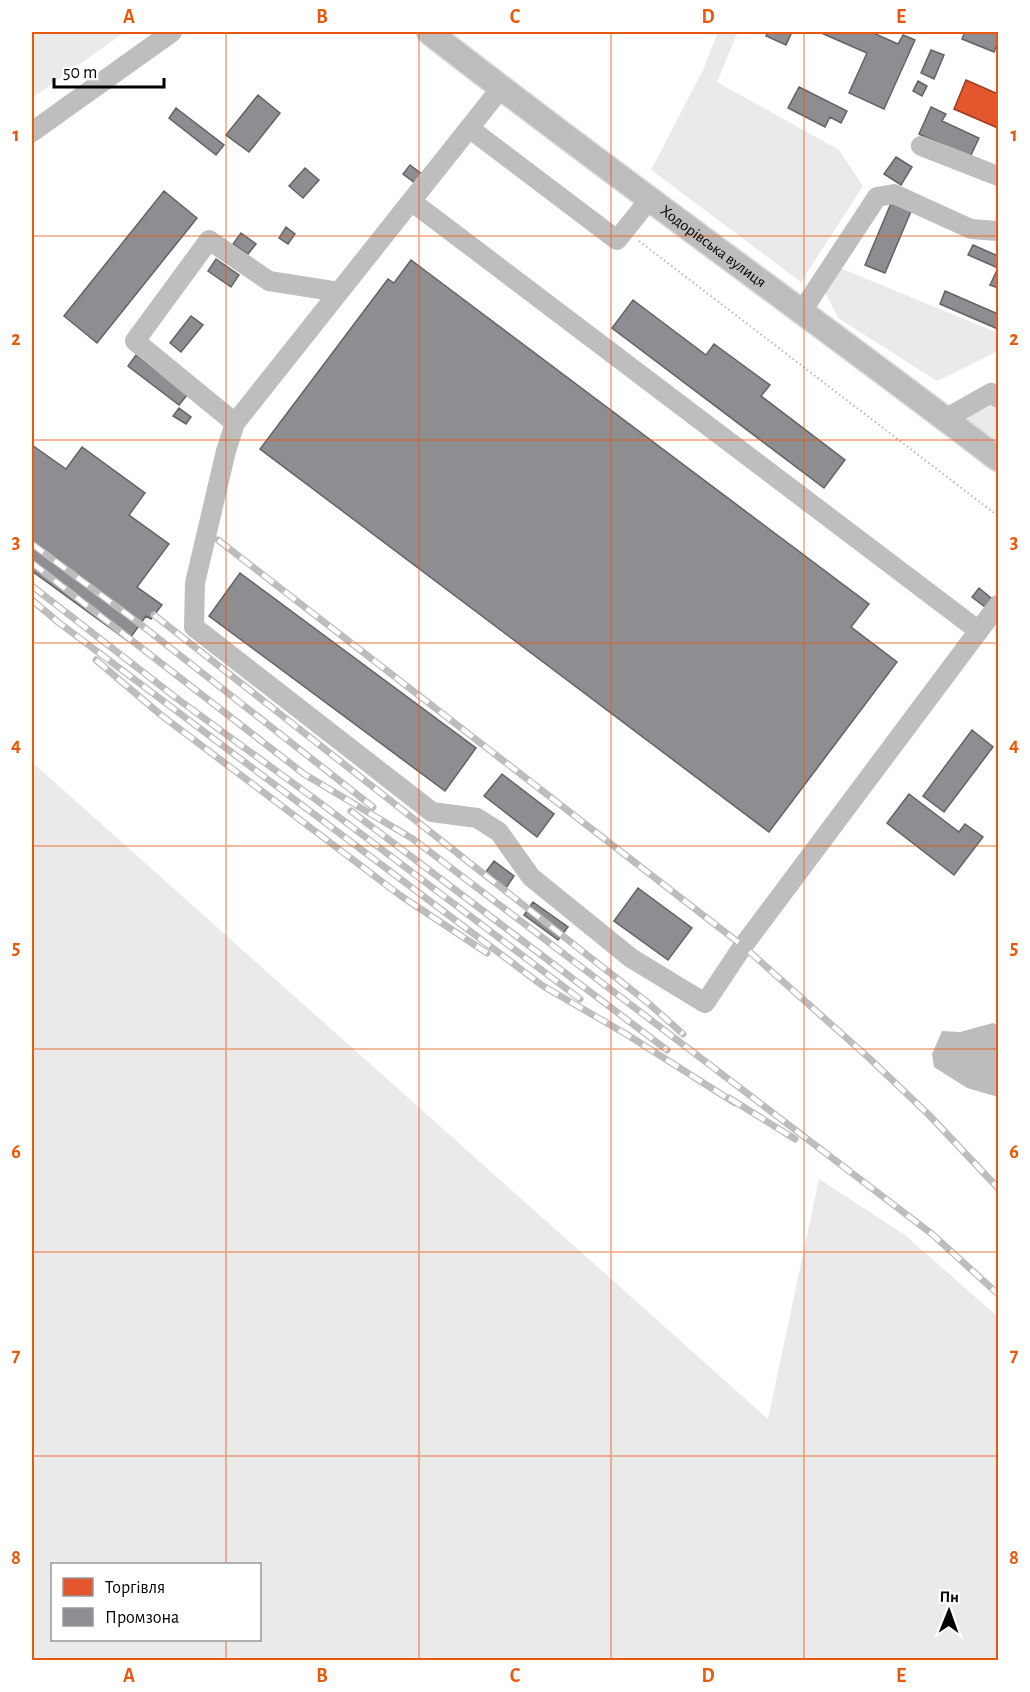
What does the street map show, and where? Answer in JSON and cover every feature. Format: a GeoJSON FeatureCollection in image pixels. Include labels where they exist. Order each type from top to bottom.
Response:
{"type":"FeatureCollection","features":[{"type":"Feature","properties":{"kind":"main road","name":"Ходорівська вулиця"},"geometry":{"type":"LineString","coordinates":[[429,32],[649,200],[999,459]]}},
{"type":"Feature","properties":{"kind":"street"},"geometry":{"type":"LineString","coordinates":[[32,132],[172,32]]}},
{"type":"Feature","properties":{"kind":"street"},"geometry":{"type":"LineString","coordinates":[[501,88],[235,423],[195,583],[194,627],[432,812],[477,818],[499,832],[531,877],[631,958],[705,1003],[743,946],[999,605]]}},
{"type":"Feature","properties":{"kind":"street"},"geometry":{"type":"LineString","coordinates":[[469,128],[617,240],[649,200]]}},
{"type":"Feature","properties":{"kind":"street"},"geometry":{"type":"LineString","coordinates":[[921,146],[999,176]]}},
{"type":"Feature","properties":{"kind":"street"},"geometry":{"type":"LineString","coordinates":[[802,311],[877,197],[894,194],[971,229],[999,231]]}},
{"type":"Feature","properties":{"kind":"street"},"geometry":{"type":"LineString","coordinates":[[411,201],[979,630]]}},
{"type":"Feature","properties":{"kind":"street"},"geometry":{"type":"LineString","coordinates":[[235,423],[135,341],[209,240],[269,281],[339,292]]}},
{"type":"Feature","properties":{"kind":"street"},"geometry":{"type":"LineString","coordinates":[[945,419],[991,393],[999,398]]}},
{"type":"Feature","properties":{"kind":"path"},"geometry":{"type":"LineString","coordinates":[[625,230],[999,516]]}},
{"type":"Feature","properties":{"kind":"shaded area"},"geometry":{"type":"Polygon","coordinates":[[[32,32],[125,32],[32,98],[32,32]]]}},
{"type":"Feature","properties":{"kind":"shaded area"},"geometry":{"type":"Polygon","coordinates":[[[718,32],[738,32],[717,82],[839,150],[863,186],[801,282],[651,170],[703,70],[718,32]]]}},
{"type":"Feature","properties":{"kind":"shaded area"},"geometry":{"type":"Polygon","coordinates":[[[840,268],[998,333],[998,351],[937,381],[838,318],[825,292],[840,268]]]}},
{"type":"Feature","properties":{"kind":"shaded area"},"geometry":{"type":"Polygon","coordinates":[[[988,404],[998,411],[998,443],[967,419],[968,412],[988,404]]]}},
{"type":"Feature","properties":{"kind":"shaded area"},"geometry":{"type":"Polygon","coordinates":[[[32,762],[768,1419],[819,1179],[905,1235],[998,1317],[998,1660],[32,1660],[32,762]]]}},
{"type":"Feature","properties":{"kind":"shaded area"},"geometry":{"type":"Polygon","coordinates":[[[993,1023],[998,1025],[998,1097],[967,1088],[934,1067],[932,1054],[942,1031],[960,1032],[993,1023]]]}},
{"type":"Feature","properties":{"kind":"building: Торгівля"},"geometry":{"type":"Polygon","coordinates":[[[966,80],[998,94],[998,128],[954,109],[966,80]]]}},
{"type":"Feature","properties":{"kind":"building: Промзона"},"geometry":{"type":"Polygon","coordinates":[[[768,32],[792,32],[786,45],[766,36],[768,32]]]}},
{"type":"Feature","properties":{"kind":"building: Промзона"},"geometry":{"type":"Polygon","coordinates":[[[819,32],[871,32],[898,44],[903,35],[915,40],[884,109],[849,93],[867,53],[819,32]]]}},
{"type":"Feature","properties":{"kind":"building: Промзона"},"geometry":{"type":"Polygon","coordinates":[[[965,32],[998,32],[998,42],[994,52],[962,39],[965,32]]]}},
{"type":"Feature","properties":{"kind":"building: Промзона"},"geometry":{"type":"Polygon","coordinates":[[[931,50],[944,55],[934,79],[921,73],[931,50]]]}},
{"type":"Feature","properties":{"kind":"building: Промзона"},"geometry":{"type":"Polygon","coordinates":[[[918,81],[927,86],[922,96],[913,91],[918,81]]]}},
{"type":"Feature","properties":{"kind":"building: Промзона"},"geometry":{"type":"Polygon","coordinates":[[[799,87],[847,111],[841,123],[830,117],[825,127],[788,108],[799,87]]]}},
{"type":"Feature","properties":{"kind":"building: Промзона"},"geometry":{"type":"Polygon","coordinates":[[[258,95],[280,113],[249,152],[226,135],[258,95]]]}},
{"type":"Feature","properties":{"kind":"building: Промзона"},"geometry":{"type":"Polygon","coordinates":[[[931,107],[946,114],[942,121],[979,138],[970,157],[919,134],[931,107]]]}},
{"type":"Feature","properties":{"kind":"building: Промзона"},"geometry":{"type":"Polygon","coordinates":[[[176,108],[224,145],[216,155],[169,118],[176,108]]]}},
{"type":"Feature","properties":{"kind":"building: Промзона"},"geometry":{"type":"Polygon","coordinates":[[[896,157],[912,167],[901,185],[884,174],[896,157]]]}},
{"type":"Feature","properties":{"kind":"building: Промзона"},"geometry":{"type":"Polygon","coordinates":[[[410,165],[422,174],[415,183],[403,174],[410,165]]]}},
{"type":"Feature","properties":{"kind":"building: Промзона"},"geometry":{"type":"Polygon","coordinates":[[[305,168],[319,180],[303,198],[289,186],[305,168]]]}},
{"type":"Feature","properties":{"kind":"building: Промзона"},"geometry":{"type":"Polygon","coordinates":[[[164,191],[197,218],[97,343],[64,316],[164,191]]]}},
{"type":"Feature","properties":{"kind":"building: Промзона"},"geometry":{"type":"Polygon","coordinates":[[[892,201],[912,209],[885,273],[865,265],[892,201]]]}},
{"type":"Feature","properties":{"kind":"building: Промзона"},"geometry":{"type":"Polygon","coordinates":[[[286,227],[295,234],[288,244],[279,238],[286,227]]]}},
{"type":"Feature","properties":{"kind":"building: Промзона"},"geometry":{"type":"Polygon","coordinates":[[[241,233],[256,244],[248,254],[233,244],[241,233]]]}},
{"type":"Feature","properties":{"kind":"building: Промзона"},"geometry":{"type":"Polygon","coordinates":[[[973,245],[998,256],[998,268],[968,255],[973,245]]]}},
{"type":"Feature","properties":{"kind":"building: Промзона"},"geometry":{"type":"Polygon","coordinates":[[[216,259],[239,275],[231,287],[208,271],[216,259]]]}},
{"type":"Feature","properties":{"kind":"building: Промзона"},"geometry":{"type":"Polygon","coordinates":[[[411,260],[869,604],[851,627],[897,662],[769,832],[260,449],[388,279],[394,283],[411,260]]]}},
{"type":"Feature","properties":{"kind":"building: Промзона"},"geometry":{"type":"Polygon","coordinates":[[[998,268],[998,288],[990,285],[998,268]]]}},
{"type":"Feature","properties":{"kind":"building: Промзона"},"geometry":{"type":"Polygon","coordinates":[[[945,291],[998,314],[998,329],[940,304],[945,291]]]}},
{"type":"Feature","properties":{"kind":"building: Промзона"},"geometry":{"type":"Polygon","coordinates":[[[633,300],[706,355],[714,344],[770,385],[761,396],[845,460],[824,488],[612,328],[633,300]]]}},
{"type":"Feature","properties":{"kind":"building: Промзона"},"geometry":{"type":"Polygon","coordinates":[[[191,316],[203,325],[181,352],[170,343],[191,316]]]}},
{"type":"Feature","properties":{"kind":"building: Промзона"},"geometry":{"type":"Polygon","coordinates":[[[136,355],[187,395],[179,405],[128,366],[136,355]]]}},
{"type":"Feature","properties":{"kind":"building: Промзона"},"geometry":{"type":"Polygon","coordinates":[[[179,408],[191,417],[186,424],[173,416],[179,408]]]}},
{"type":"Feature","properties":{"kind":"building: Промзона"},"geometry":{"type":"Polygon","coordinates":[[[32,445],[66,469],[82,447],[145,493],[129,515],[169,544],[137,587],[162,605],[151,619],[146,616],[128,641],[32,571],[32,445]]]}},
{"type":"Feature","properties":{"kind":"building: Промзона"},"geometry":{"type":"Polygon","coordinates":[[[240,573],[476,748],[445,791],[209,616],[240,573]]]}},
{"type":"Feature","properties":{"kind":"building: Промзона"},"geometry":{"type":"Polygon","coordinates":[[[979,588],[991,598],[985,607],[972,597],[979,588]]]}},
{"type":"Feature","properties":{"kind":"building: Промзона"},"geometry":{"type":"Polygon","coordinates":[[[972,730],[993,747],[944,812],[923,796],[972,730]]]}},
{"type":"Feature","properties":{"kind":"building: Промзона"},"geometry":{"type":"Polygon","coordinates":[[[502,774],[554,814],[537,837],[484,796],[502,774]]]}},
{"type":"Feature","properties":{"kind":"building: Промзона"},"geometry":{"type":"Polygon","coordinates":[[[909,794],[959,832],[965,824],[983,837],[954,875],[887,823],[909,794]]]}},
{"type":"Feature","properties":{"kind":"building: Промзона"},"geometry":{"type":"Polygon","coordinates":[[[494,861],[514,876],[506,888],[485,873],[494,861]]]}},
{"type":"Feature","properties":{"kind":"building: Промзона"},"geometry":{"type":"Polygon","coordinates":[[[638,888],[692,928],[668,960],[614,921],[638,888]]]}},
{"type":"Feature","properties":{"kind":"building: Промзона"},"geometry":{"type":"Polygon","coordinates":[[[533,902],[568,927],[558,940],[524,915],[533,902]]]}},
{"type":"Feature","properties":{"kind":"railway"},"geometry":{"type":"LineString","coordinates":[[218,540],[743,946],[869,1058],[929,1115],[998,1188]]}},
{"type":"Feature","properties":{"kind":"railway"},"geometry":{"type":"LineString","coordinates":[[32,544],[140,624],[373,807]]}},
{"type":"Feature","properties":{"kind":"railway"},"geometry":{"type":"LineString","coordinates":[[32,563],[304,774],[413,839],[932,1234],[998,1294]]}},
{"type":"Feature","properties":{"kind":"railway"},"geometry":{"type":"LineString","coordinates":[[32,586],[179,700],[319,802],[580,999]]}},
{"type":"Feature","properties":{"kind":"railway"},"geometry":{"type":"LineString","coordinates":[[32,600],[58,622],[543,986],[626,1034],[735,1103]]}},
{"type":"Feature","properties":{"kind":"railway"},"geometry":{"type":"LineString","coordinates":[[154,615],[647,1002],[683,1034]]}},
{"type":"Feature","properties":{"kind":"railway"},"geometry":{"type":"LineString","coordinates":[[96,660],[161,715],[401,896],[487,953]]}},
{"type":"Feature","properties":{"kind":"railway"},"geometry":{"type":"LineString","coordinates":[[351,811],[667,1050]]}},
{"type":"Feature","properties":{"kind":"railway"},"geometry":{"type":"LineString","coordinates":[[729,1098],[795,1139]]}}]}
